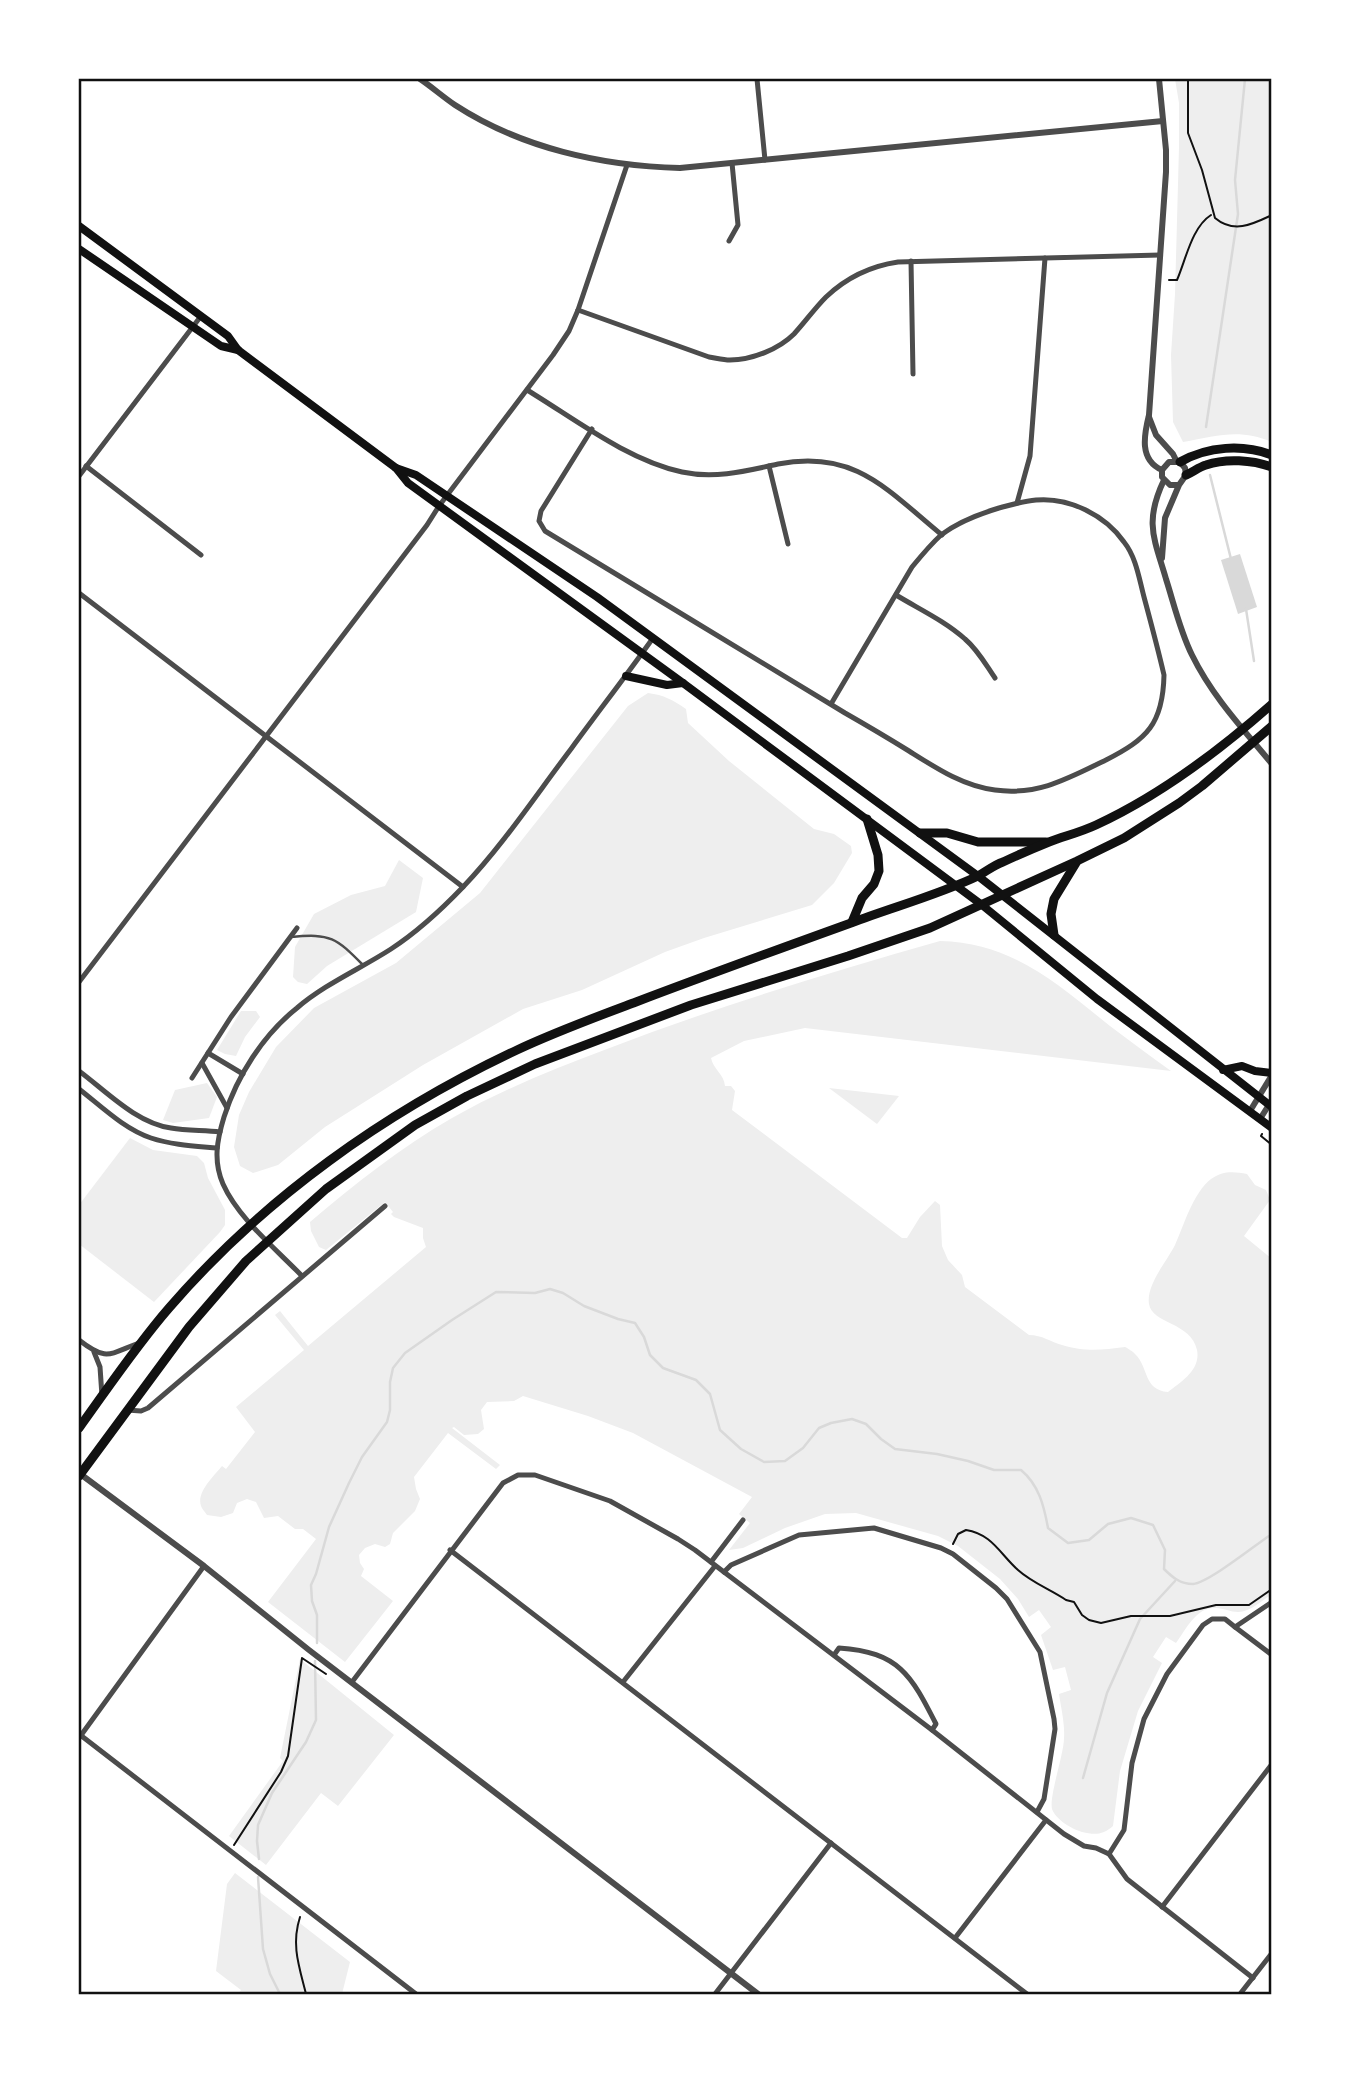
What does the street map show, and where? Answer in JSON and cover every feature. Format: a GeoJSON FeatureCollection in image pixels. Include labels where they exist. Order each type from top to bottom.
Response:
{"type":"FeatureCollection","features":[{"type":"Feature","properties":{"kind":"highway"},"geometry":{"type":"LineString","coordinates":[[1178,461],[1228,448],[1256,450],[1272,455]]}},
{"type":"Feature","properties":{"kind":"highway"},"geometry":{"type":"LineString","coordinates":[[1186,475],[1209,464],[1235,461],[1272,467]]}},
{"type":"Feature","properties":{"kind":"highway"},"geometry":{"type":"LineString","coordinates":[[79,1428],[142,1342],[180,1296],[251,1223],[372,1130],[480,1068],[578,1024],[978,876],[998,864],[1049,842],[1092,827],[1146,799],[1208,757],[1272,704]]}},
{"type":"Feature","properties":{"kind":"highway"},"geometry":{"type":"LineString","coordinates":[[79,1474],[207,1304],[246,1261],[308,1204],[369,1156],[415,1125],[502,1078],[555,1056],[691,1005],[930,928],[1077,861],[1124,838],[1180,803],[1272,726]]}},
{"type":"Feature","properties":{"kind":"highway"},"geometry":{"type":"LineString","coordinates":[[852,922],[862,898],[874,884],[879,871],[878,855],[867,819]]}},
{"type":"Feature","properties":{"kind":"highway"},"geometry":{"type":"LineString","coordinates":[[920,833],[947,833],[978,842],[1049,842]]}},
{"type":"Feature","properties":{"kind":"highway"},"geometry":{"type":"LineString","coordinates":[[1054,935],[1051,914],[1054,900],[1077,861]]}},
{"type":"Feature","properties":{"kind":"main road"},"geometry":{"type":"LineString","coordinates":[[79,226],[228,336],[238,350],[396,468],[408,483],[867,819],[982,905],[1097,999],[1272,1128]]}},
{"type":"Feature","properties":{"kind":"main road"},"geometry":{"type":"LineString","coordinates":[[79,249],[221,346],[238,350]]}},
{"type":"Feature","properties":{"kind":"main road"},"geometry":{"type":"LineString","coordinates":[[396,468],[416,475],[653,638],[978,876],[1223,1070],[1271,1104]]}},
{"type":"Feature","properties":{"kind":"main road"},"geometry":{"type":"LineString","coordinates":[[626,676],[667,684],[683,682]]}},
{"type":"Feature","properties":{"kind":"main road"},"geometry":{"type":"LineString","coordinates":[[1223,1070],[1242,1066],[1272,1074]]}},
{"type":"Feature","properties":{"kind":"street"},"geometry":{"type":"LineString","coordinates":[[420,79],[455,105],[535,144],[627,165],[680,168],[1163,121]]}},
{"type":"Feature","properties":{"kind":"street"},"geometry":{"type":"LineString","coordinates":[[757,79],[765,160]]}},
{"type":"Feature","properties":{"kind":"street"},"geometry":{"type":"LineString","coordinates":[[1159,79],[1166,172],[1149,415],[1144,435],[1146,452],[1154,467],[1162,470]]}},
{"type":"Feature","properties":{"kind":"street"},"geometry":{"type":"LineString","coordinates":[[730,241],[738,225],[732,163]]}},
{"type":"Feature","properties":{"kind":"street"},"geometry":{"type":"LineString","coordinates":[[79,982],[428,525],[439,506],[553,355],[569,331],[578,310],[627,165]]}},
{"type":"Feature","properties":{"kind":"street"},"geometry":{"type":"LineString","coordinates":[[578,310],[709,357],[731,360],[772,350],[792,337],[826,297],[861,273],[882,265],[911,261],[1160,255]]}},
{"type":"Feature","properties":{"kind":"street"},"geometry":{"type":"LineString","coordinates":[[1017,503],[1030,456],[1045,258]]}},
{"type":"Feature","properties":{"kind":"street"},"geometry":{"type":"LineString","coordinates":[[911,261],[913,374]]}},
{"type":"Feature","properties":{"kind":"street"},"geometry":{"type":"LineString","coordinates":[[79,476],[201,316]]}},
{"type":"Feature","properties":{"kind":"street"},"geometry":{"type":"LineString","coordinates":[[527,390],[631,454],[685,472],[712,475],[815,460],[855,469],[874,479],[942,535]]}},
{"type":"Feature","properties":{"kind":"street"},"geometry":{"type":"LineString","coordinates":[[1149,415],[1156,435],[1185,468],[1186,475],[1165,518],[1162,564]]}},
{"type":"Feature","properties":{"kind":"street"},"geometry":{"type":"LineString","coordinates":[[592,429],[541,511],[539,522],[545,531],[945,773],[972,785],[996,790],[1038,790],[1057,784],[1132,746],[1152,725],[1159,713],[1164,694],[1164,675],[1135,562],[1125,542],[1094,514],[1052,500],[1017,503],[978,514],[942,535],[919,559],[831,704]]}},
{"type":"Feature","properties":{"kind":"street"},"geometry":{"type":"LineString","coordinates":[[1178,461],[1168,461],[1162,470],[1164,480],[1154,507],[1152,535],[1180,625],[1192,654],[1215,694],[1272,764]]}},
{"type":"Feature","properties":{"kind":"street"},"geometry":{"type":"LineString","coordinates":[[86,466],[201,555]]}},
{"type":"Feature","properties":{"kind":"street"},"geometry":{"type":"LineString","coordinates":[[769,466],[788,544]]}},
{"type":"Feature","properties":{"kind":"street"},"geometry":{"type":"LineString","coordinates":[[1164,480],[1170,485],[1179,485]]}},
{"type":"Feature","properties":{"kind":"street"},"geometry":{"type":"LineString","coordinates":[[79,593],[463,887]]}},
{"type":"Feature","properties":{"kind":"street"},"geometry":{"type":"LineString","coordinates":[[896,595],[967,640],[995,678]]}},
{"type":"Feature","properties":{"kind":"street"},"geometry":{"type":"LineString","coordinates":[[302,1276],[231,1198],[217,1164],[216,1148],[220,1132],[227,1108],[243,1074],[258,1048],[296,1008],[393,948],[463,887],[486,861],[653,638]]}},
{"type":"Feature","properties":{"kind":"street"},"geometry":{"type":"LineString","coordinates":[[192,1078],[231,1017],[297,928]]}},
{"type":"Feature","properties":{"kind":"street"},"geometry":{"type":"LineString","coordinates":[[208,1053],[243,1074]]}},
{"type":"Feature","properties":{"kind":"street"},"geometry":{"type":"LineString","coordinates":[[202,1063],[227,1108]]}},
{"type":"Feature","properties":{"kind":"street"},"geometry":{"type":"LineString","coordinates":[[79,1071],[125,1107],[151,1122],[171,1128],[220,1132]]}},
{"type":"Feature","properties":{"kind":"street"},"geometry":{"type":"LineString","coordinates":[[1250,1111],[1272,1074]]}},
{"type":"Feature","properties":{"kind":"street"},"geometry":{"type":"LineString","coordinates":[[79,1088],[131,1129],[151,1138],[216,1148]]}},
{"type":"Feature","properties":{"kind":"street"},"geometry":{"type":"LineString","coordinates":[[1260,1119],[1271,1104]]}},
{"type":"Feature","properties":{"kind":"street"},"geometry":{"type":"LineString","coordinates":[[127,1410],[147,1409],[385,1206]]}},
{"type":"Feature","properties":{"kind":"street"},"geometry":{"type":"LineString","coordinates":[[79,1340],[94,1352],[106,1354],[116,1353],[142,1342]]}},
{"type":"Feature","properties":{"kind":"street"},"geometry":{"type":"LineString","coordinates":[[94,1352],[100,1367],[102,1397]]}},
{"type":"Feature","properties":{"kind":"street"},"geometry":{"type":"LineString","coordinates":[[79,1474],[204,1566],[758,1994]]}},
{"type":"Feature","properties":{"kind":"street"},"geometry":{"type":"LineString","coordinates":[[352,1682],[503,1483],[518,1475],[535,1475],[610,1501],[678,1539],[834,1655],[1046,1820],[1079,1843],[1109,1854],[1127,1879],[1252,1978]]}},
{"type":"Feature","properties":{"kind":"street"},"geometry":{"type":"LineString","coordinates":[[623,1682],[743,1520]]}},
{"type":"Feature","properties":{"kind":"street"},"geometry":{"type":"LineString","coordinates":[[724,1572],[731,1565],[808,1533],[874,1528],[948,1551],[1007,1599],[1040,1652],[1055,1729],[1044,1799],[1037,1812]]}},
{"type":"Feature","properties":{"kind":"street"},"geometry":{"type":"LineString","coordinates":[[450,1550],[1027,1994]]}},
{"type":"Feature","properties":{"kind":"street"},"geometry":{"type":"LineString","coordinates":[[204,1566],[80,1736],[416,1994]]}},
{"type":"Feature","properties":{"kind":"street"},"geometry":{"type":"LineString","coordinates":[[1235,1627],[1272,1602]]}},
{"type":"Feature","properties":{"kind":"street"},"geometry":{"type":"LineString","coordinates":[[1109,1854],[1124,1830],[1132,1763],[1144,1718],[1167,1674],[1203,1625],[1212,1619],[1225,1619],[1272,1655]]}},
{"type":"Feature","properties":{"kind":"street"},"geometry":{"type":"LineString","coordinates":[[834,1655],[839,1648],[851,1649],[875,1655],[894,1664],[908,1675],[918,1688],[936,1724],[932,1730]]}},
{"type":"Feature","properties":{"kind":"street"},"geometry":{"type":"LineString","coordinates":[[1163,1907],[1272,1764]]}},
{"type":"Feature","properties":{"kind":"street"},"geometry":{"type":"LineString","coordinates":[[956,1938],[1046,1820]]}},
{"type":"Feature","properties":{"kind":"street"},"geometry":{"type":"LineString","coordinates":[[715,1994],[831,1843]]}},
{"type":"Feature","properties":{"kind":"street"},"geometry":{"type":"LineString","coordinates":[[1240,1994],[1272,1953]]}},
{"type":"Feature","properties":{"kind":"lane"},"geometry":{"type":"LineString","coordinates":[[291,937],[319,935],[337,940],[363,965]]}},
{"type":"Feature","properties":{"kind":"path"},"geometry":{"type":"LineString","coordinates":[[1188,79],[1188,133],[1202,170],[1212,215],[1219,222],[1232,227],[1244,227],[1272,215]]}},
{"type":"Feature","properties":{"kind":"path"},"geometry":{"type":"LineString","coordinates":[[1169,281],[1177,279],[1200,225],[1212,215]]}},
{"type":"Feature","properties":{"kind":"path"},"geometry":{"type":"LineString","coordinates":[[948,1551],[958,1535],[966,1530],[978,1532],[988,1538],[1019,1572],[1074,1602],[1082,1615],[1089,1620],[1101,1623],[1131,1616],[1170,1616],[1216,1605],[1249,1605],[1272,1589]]}},
{"type":"Feature","properties":{"kind":"path"},"geometry":{"type":"LineString","coordinates":[[229,1851],[274,1783],[288,1756],[302,1658],[326,1674]]}},
{"type":"Feature","properties":{"kind":"path"},"geometry":{"type":"LineString","coordinates":[[305,1909],[299,1919],[295,1937],[296,1955],[306,1994]]}},
{"type":"Feature","properties":{"kind":"shaded area"},"geometry":{"type":"Polygon","coordinates":[[[1175,79],[1272,79],[1272,442],[1238,434],[1183,442],[1173,422],[1171,355],[1179,147],[1179,103],[1175,79]]]}},
{"type":"Feature","properties":{"kind":"shaded area"},"geometry":{"type":"Polygon","coordinates":[[[1240,554],[1257,607],[1238,614],[1221,560],[1240,554]]]}},
{"type":"Feature","properties":{"kind":"shaded area"},"geometry":{"type":"Polygon","coordinates":[[[648,693],[668,698],[686,709],[688,723],[729,761],[814,829],[834,834],[851,846],[852,853],[834,883],[812,905],[665,952],[582,990],[523,1009],[423,1065],[325,1127],[278,1165],[253,1173],[240,1166],[234,1147],[239,1115],[249,1092],[276,1047],[314,1008],[396,963],[480,893],[628,706],[648,693]]]}},
{"type":"Feature","properties":{"kind":"shaded area"},"geometry":{"type":"Polygon","coordinates":[[[399,860],[423,878],[416,912],[327,966],[307,984],[298,982],[293,977],[295,947],[314,914],[351,895],[385,886],[399,860]]]}},
{"type":"Feature","properties":{"kind":"shaded area"},"geometry":{"type":"Polygon","coordinates":[[[940,941],[966,943],[990,949],[1032,968],[1171,1071],[805,1028],[744,1041],[711,1058],[725,1086],[731,1086],[735,1091],[732,1110],[902,1238],[907,1238],[920,1217],[935,1201],[940,1205],[942,1246],[948,1260],[962,1275],[965,1287],[1029,1335],[1086,1350],[1126,1347],[1139,1359],[1150,1383],[1168,1392],[1193,1369],[1197,1350],[1187,1334],[1152,1311],[1149,1297],[1154,1281],[1175,1245],[1194,1201],[1211,1179],[1219,1174],[1232,1172],[1247,1174],[1255,1185],[1266,1190],[1270,1200],[1244,1236],[1272,1259],[1272,1594],[1243,1611],[1209,1608],[1193,1620],[1176,1643],[1166,1637],[1153,1657],[1162,1663],[1138,1711],[1120,1771],[1113,1826],[1099,1834],[1091,1834],[1065,1824],[1054,1813],[1053,1795],[1064,1738],[1059,1694],[1071,1690],[1065,1667],[1053,1670],[1041,1635],[1051,1627],[1039,1610],[1029,1617],[1018,1599],[1000,1579],[958,1546],[938,1536],[856,1513],[825,1514],[785,1528],[743,1548],[729,1550],[750,1523],[739,1514],[752,1497],[633,1433],[523,1396],[514,1401],[487,1402],[481,1410],[484,1429],[478,1434],[464,1435],[452,1428],[500,1465],[496,1469],[448,1433],[414,1477],[420,1499],[415,1511],[393,1533],[390,1544],[385,1547],[375,1544],[365,1548],[359,1555],[364,1569],[361,1576],[393,1601],[345,1662],[268,1602],[316,1539],[303,1529],[295,1529],[278,1516],[264,1518],[256,1502],[247,1499],[237,1503],[233,1513],[221,1517],[207,1515],[200,1501],[211,1479],[222,1466],[226,1469],[255,1432],[236,1407],[304,1350],[275,1315],[280,1311],[308,1346],[426,1247],[423,1228],[394,1217],[385,1202],[326,1250],[319,1247],[311,1231],[310,1222],[361,1180],[415,1141],[452,1118],[509,1089],[689,1019],[940,941]]]}},
{"type":"Feature","properties":{"kind":"shaded area"},"geometry":{"type":"Polygon","coordinates":[[[241,1011],[256,1011],[260,1017],[245,1037],[236,1056],[225,1054],[217,1050],[241,1011]]]}},
{"type":"Feature","properties":{"kind":"shaded area"},"geometry":{"type":"Polygon","coordinates":[[[207,1083],[217,1097],[209,1118],[173,1123],[163,1120],[175,1090],[207,1083]]]}},
{"type":"Feature","properties":{"kind":"shaded area"},"geometry":{"type":"Polygon","coordinates":[[[829,1088],[899,1096],[877,1124],[829,1088]]]}},
{"type":"Feature","properties":{"kind":"shaded area"},"geometry":{"type":"Polygon","coordinates":[[[130,1138],[153,1150],[197,1156],[204,1163],[208,1178],[225,1210],[225,1225],[220,1232],[154,1302],[79,1244],[79,1205],[130,1138]]]}},
{"type":"Feature","properties":{"kind":"shaded area"},"geometry":{"type":"Polygon","coordinates":[[[300,1659],[394,1735],[338,1806],[321,1793],[266,1865],[229,1836],[283,1761],[280,1758],[300,1659]]]}},
{"type":"Feature","properties":{"kind":"shaded area"},"geometry":{"type":"Polygon","coordinates":[[[235,1873],[350,1962],[342,1994],[238,1994],[241,1990],[216,1971],[227,1884],[235,1873]]]}},
{"type":"Feature","properties":{"kind":"waterway"},"geometry":{"type":"LineString","coordinates":[[1206,427],[1238,214],[1235,180],[1245,79]]}},
{"type":"Feature","properties":{"kind":"waterway"},"geometry":{"type":"LineString","coordinates":[[1210,475],[1231,559]]}},
{"type":"Feature","properties":{"kind":"waterway"},"geometry":{"type":"LineString","coordinates":[[1246,609],[1254,661]]}},
{"type":"Feature","properties":{"kind":"waterway"},"geometry":{"type":"LineString","coordinates":[[317,1643],[317,1615],[312,1601],[311,1585],[329,1527],[349,1483],[362,1457],[387,1422],[393,1368],[405,1353],[496,1292],[535,1293],[550,1289],[563,1293],[584,1306],[635,1323],[644,1337],[650,1355],[663,1368],[696,1380],[710,1394],[720,1430],[741,1449],[764,1462],[785,1461],[803,1448],[819,1428],[852,1419],[866,1424],[895,1449],[937,1454],[994,1470],[1021,1470],[1036,1489],[1048,1528],[1068,1543],[1089,1540],[1108,1524],[1131,1518],[1153,1525],[1165,1550],[1164,1569],[1177,1580],[1188,1584],[1209,1577],[1272,1536]]}},
{"type":"Feature","properties":{"kind":"waterway"},"geometry":{"type":"LineString","coordinates":[[1083,1778],[1107,1693],[1140,1619],[1175,1581]]}},
{"type":"Feature","properties":{"kind":"waterway"},"geometry":{"type":"LineString","coordinates":[[259,1859],[258,1825],[272,1793],[306,1742],[316,1720],[315,1661]]}},
{"type":"Feature","properties":{"kind":"waterway"},"geometry":{"type":"LineString","coordinates":[[258,1877],[263,1949],[270,1974],[280,1994]]}}]}
